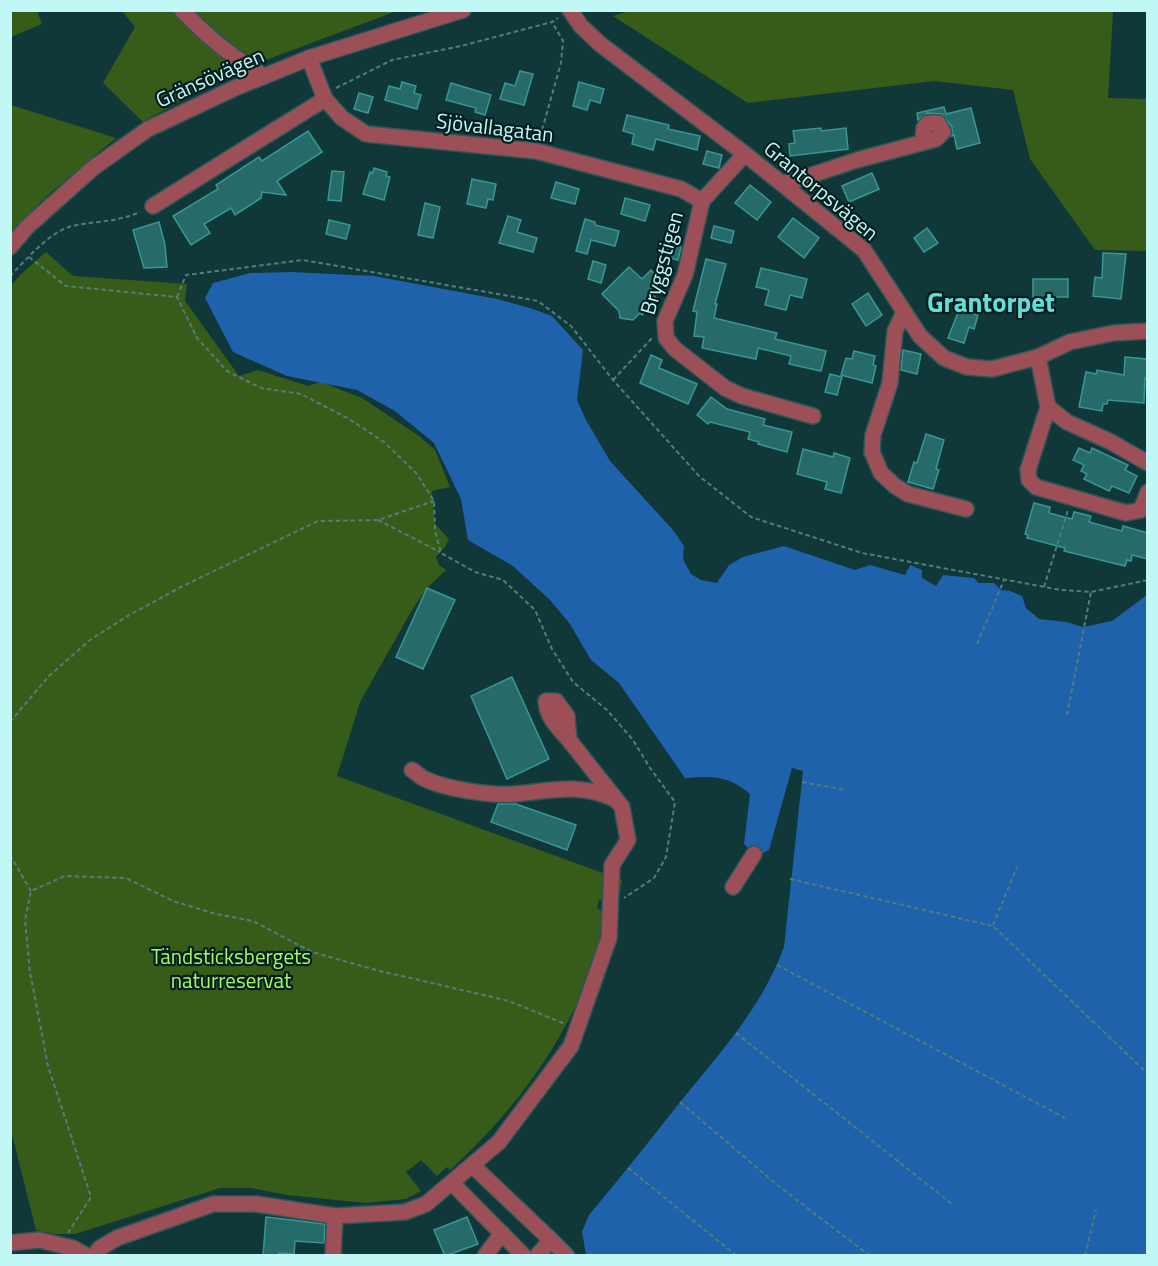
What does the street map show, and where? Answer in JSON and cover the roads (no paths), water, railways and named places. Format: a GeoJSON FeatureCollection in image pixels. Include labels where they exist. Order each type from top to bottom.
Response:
{"type":"FeatureCollection","features":[{"type":"Feature","properties":{"kind":"street"},"geometry":{"type":"LineString","coordinates":[[182,10],[204,33],[235,59],[264,76]]}},
{"type":"Feature","properties":{"kind":"street","name":"Gränsövägen"},"geometry":{"type":"LineString","coordinates":[[10,247],[27,227],[93,168],[148,129],[309,58],[462,10]]}},
{"type":"Feature","properties":{"kind":"street","name":"Grantorpsvägen"},"geometry":{"type":"LineString","coordinates":[[566,14],[600,44],[745,154],[864,250],[920,336],[944,357],[967,368],[992,369],[1038,357],[1070,342],[1113,333],[1148,331]]}},
{"type":"Feature","properties":{"kind":"street","name":"Sjövallagatan"},"geometry":{"type":"LineString","coordinates":[[309,58],[326,99],[342,118],[366,134],[536,151],[681,189],[702,201]]}},
{"type":"Feature","properties":{"kind":"street"},"geometry":{"type":"LineString","coordinates":[[153,206],[326,99]]}},
{"type":"Feature","properties":{"kind":"street"},"geometry":{"type":"LineString","coordinates":[[781,183],[923,141]]}},
{"type":"Feature","properties":{"kind":"street","name":"Bryggstigen"},"geometry":{"type":"LineString","coordinates":[[745,154],[702,201],[685,275],[664,321],[666,338],[675,349],[725,388],[742,396],[813,416]]}},
{"type":"Feature","properties":{"kind":"street"},"geometry":{"type":"LineString","coordinates":[[903,312],[896,331],[890,383],[873,435],[872,452],[881,472],[895,486],[908,494],[966,509]]}},
{"type":"Feature","properties":{"kind":"street"},"geometry":{"type":"LineString","coordinates":[[1038,357],[1048,407],[1028,470],[1029,480],[1036,487],[1126,513],[1141,510],[1148,492]]}},
{"type":"Feature","properties":{"kind":"street"},"geometry":{"type":"LineString","coordinates":[[1048,407],[1067,422],[1110,441],[1148,463]]}},
{"type":"Feature","properties":{"kind":"street"},"geometry":{"type":"LineString","coordinates":[[94,1256],[100,1248],[117,1238],[213,1204],[256,1204],[335,1216],[405,1212],[426,1204],[499,1143],[571,1046],[609,938],[612,865],[628,840],[622,807],[569,740]]}},
{"type":"Feature","properties":{"kind":"street"},"geometry":{"type":"LineString","coordinates":[[412,770],[423,778],[459,790],[513,794],[572,788],[606,795],[618,802]]}},
{"type":"Feature","properties":{"kind":"street"},"geometry":{"type":"LineString","coordinates":[[733,887],[754,854]]}},
{"type":"Feature","properties":{"kind":"street"},"geometry":{"type":"LineString","coordinates":[[472,1165],[567,1256]]}},
{"type":"Feature","properties":{"kind":"street"},"geometry":{"type":"LineString","coordinates":[[452,1183],[524,1256]]}},
{"type":"Feature","properties":{"kind":"street"},"geometry":{"type":"LineString","coordinates":[[333,1256],[335,1216]]}},
{"type":"Feature","properties":{"kind":"street"},"geometry":{"type":"LineString","coordinates":[[485,1256],[502,1233]]}},
{"type":"Feature","properties":{"kind":"street"},"geometry":{"type":"LineString","coordinates":[[10,1243],[39,1240],[73,1248],[87,1256]]}},
{"type":"Feature","properties":{"kind":"street"},"geometry":{"type":"LineString","coordinates":[[537,1256],[551,1240]]}},
{"type":"Feature","properties":{"kind":"water"},"geometry":{"type":"Polygon","coordinates":[[[292,272],[374,276],[497,299],[552,316],[583,350],[577,400],[586,420],[610,461],[673,530],[684,546],[683,559],[691,574],[701,580],[717,583],[729,565],[743,557],[784,546],[855,570],[870,565],[905,575],[910,565],[922,570],[922,578],[936,586],[943,575],[974,578],[979,583],[994,583],[1001,590],[1022,596],[1026,608],[1039,619],[1066,622],[1083,627],[1112,621],[1147,595],[1147,1255],[588,1256],[586,1254],[582,1232],[589,1215],[741,1026],[775,968],[784,947],[803,771],[792,768],[769,850],[761,854],[754,854],[744,844],[750,794],[734,783],[719,778],[685,778],[619,683],[591,660],[570,624],[550,600],[513,566],[468,540],[461,499],[434,443],[395,411],[357,390],[287,376],[233,352],[205,298],[213,283],[250,273],[292,272]]]}},
{"type":"Feature","properties":{"kind":"district","name":"Grantorpet"},"geometry":{"type":"Point","coordinates":[991,303]}},
{"type":"Feature","properties":{"kind":"park label","name":"Tändsticksbergets naturreservat"},"geometry":{"type":"Point","coordinates":[231,969]}}]}
